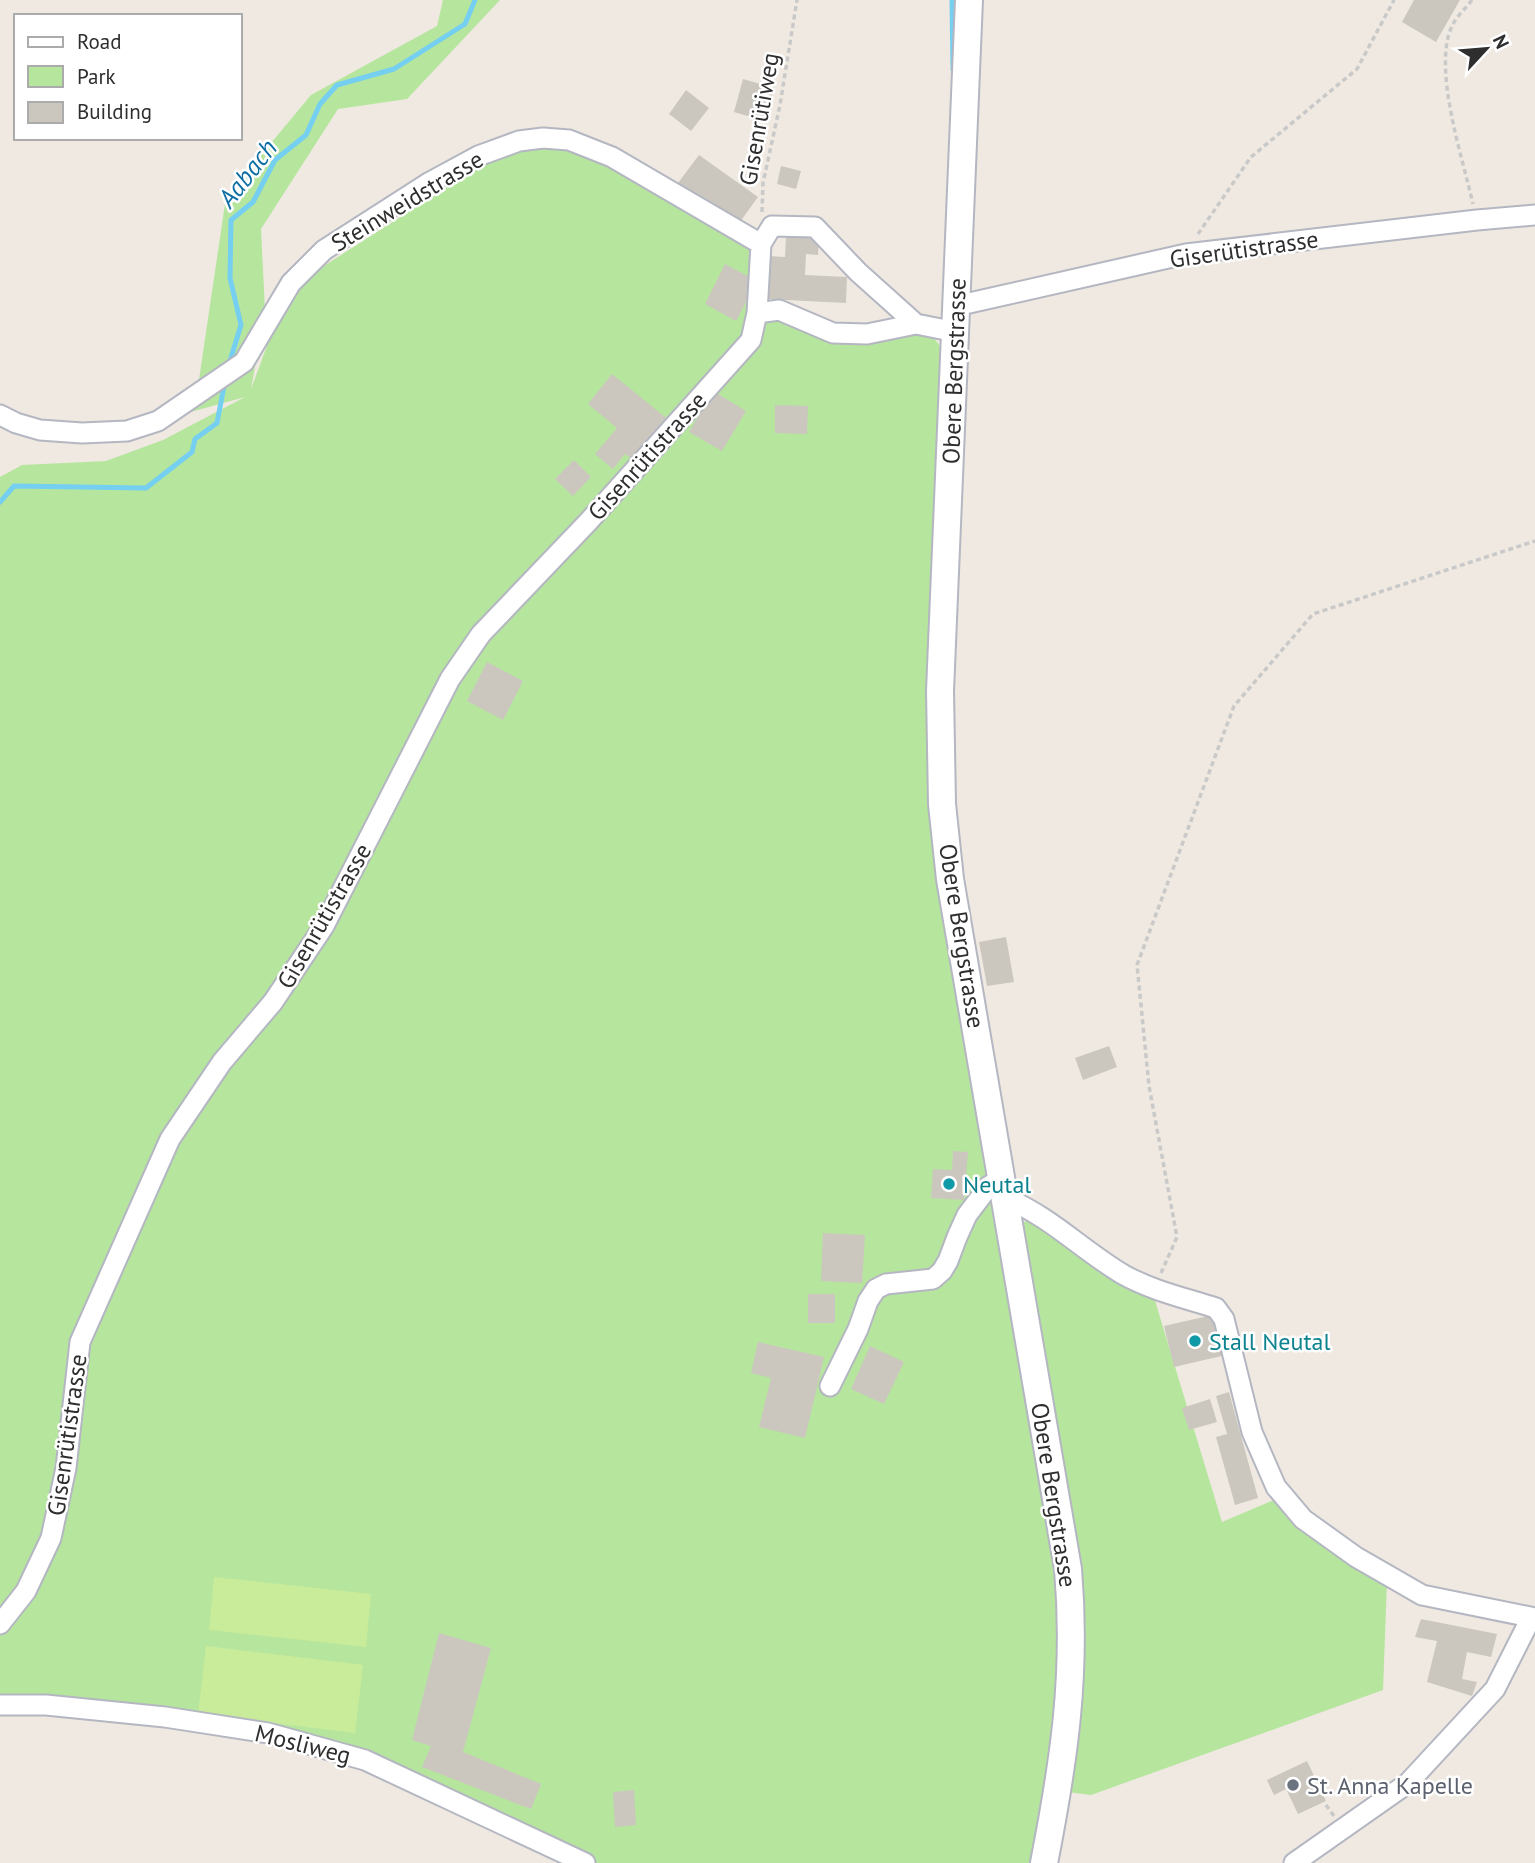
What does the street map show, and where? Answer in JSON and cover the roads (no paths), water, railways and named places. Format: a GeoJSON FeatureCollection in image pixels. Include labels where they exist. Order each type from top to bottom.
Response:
{"type":"FeatureCollection","features":[{"type":"Feature","properties":{"kind":"main road","name":"Obere Bergstrasse"},"geometry":{"type":"LineString","coordinates":[[969,0],[940,691],[943,804],[950,878],[1068,1569],[1072,1620],[1067,1730],[1044,1863]]}},
{"type":"Feature","properties":{"kind":"street","name":"Steinweidstrasse"},"geometry":{"type":"LineString","coordinates":[[0,415],[40,430],[82,433],[127,431],[158,421],[244,362],[291,283],[324,250],[430,182],[478,156],[519,141],[543,138],[569,140],[612,157],[761,244]]}},
{"type":"Feature","properties":{"kind":"street","name":"Giserütistrasse"},"geometry":{"type":"LineString","coordinates":[[956,319],[1186,254],[1477,219],[1535,215]]}},
{"type":"Feature","properties":{"kind":"street"},"geometry":{"type":"LineString","coordinates":[[916,324],[858,272],[815,227],[772,226],[761,244],[757,313],[779,310],[833,333],[867,334],[956,319]]}},
{"type":"Feature","properties":{"kind":"street","name":"Gisenrütistrasse"},"geometry":{"type":"LineString","coordinates":[[0,1624],[26,1591],[51,1538],[66,1468],[80,1342],[170,1139],[222,1062],[273,1002],[324,926],[450,679],[481,634],[588,522],[751,340],[757,313]]}},
{"type":"Feature","properties":{"kind":"street"},"geometry":{"type":"LineString","coordinates":[[830,1386],[876,1289],[886,1284],[933,1279],[948,1261],[967,1215],[989,1186],[1004,1188],[1124,1274],[1153,1289],[1216,1308],[1224,1319],[1252,1432],[1276,1487],[1303,1519],[1356,1557],[1422,1595],[1533,1618],[1494,1689],[1408,1783],[1294,1863]]}},
{"type":"Feature","properties":{"kind":"street","name":"Mosliweg"},"geometry":{"type":"LineString","coordinates":[[0,1705],[46,1705],[152,1715],[268,1733],[365,1760],[585,1863]]}},
{"type":"Feature","properties":{"kind":"waterway","name":"Aabach"},"geometry":{"type":"LineString","coordinates":[[229,364],[241,325],[230,278],[231,220],[253,202],[275,160],[306,135],[320,104],[337,85],[394,69],[465,24],[475,0]]}},
{"type":"Feature","properties":{"kind":"waterway"},"geometry":{"type":"LineString","coordinates":[[952,0],[953,70]]}},
{"type":"Feature","properties":{"kind":"waterway","name":"Aabach"},"geometry":{"type":"LineString","coordinates":[[0,502],[14,486],[146,488],[192,452],[195,439],[217,423],[225,381]]}},
{"type":"Feature","properties":{"kind":"place","name":"Neutal"},"geometry":{"type":"Point","coordinates":[949,1184]}},
{"type":"Feature","properties":{"kind":"place","name":"Stall Neutal"},"geometry":{"type":"Point","coordinates":[1195,1341]}},
{"type":"Feature","properties":{"kind":"place","name":"St. Anna Kapelle"},"geometry":{"type":"Point","coordinates":[1293,1785]}}]}
